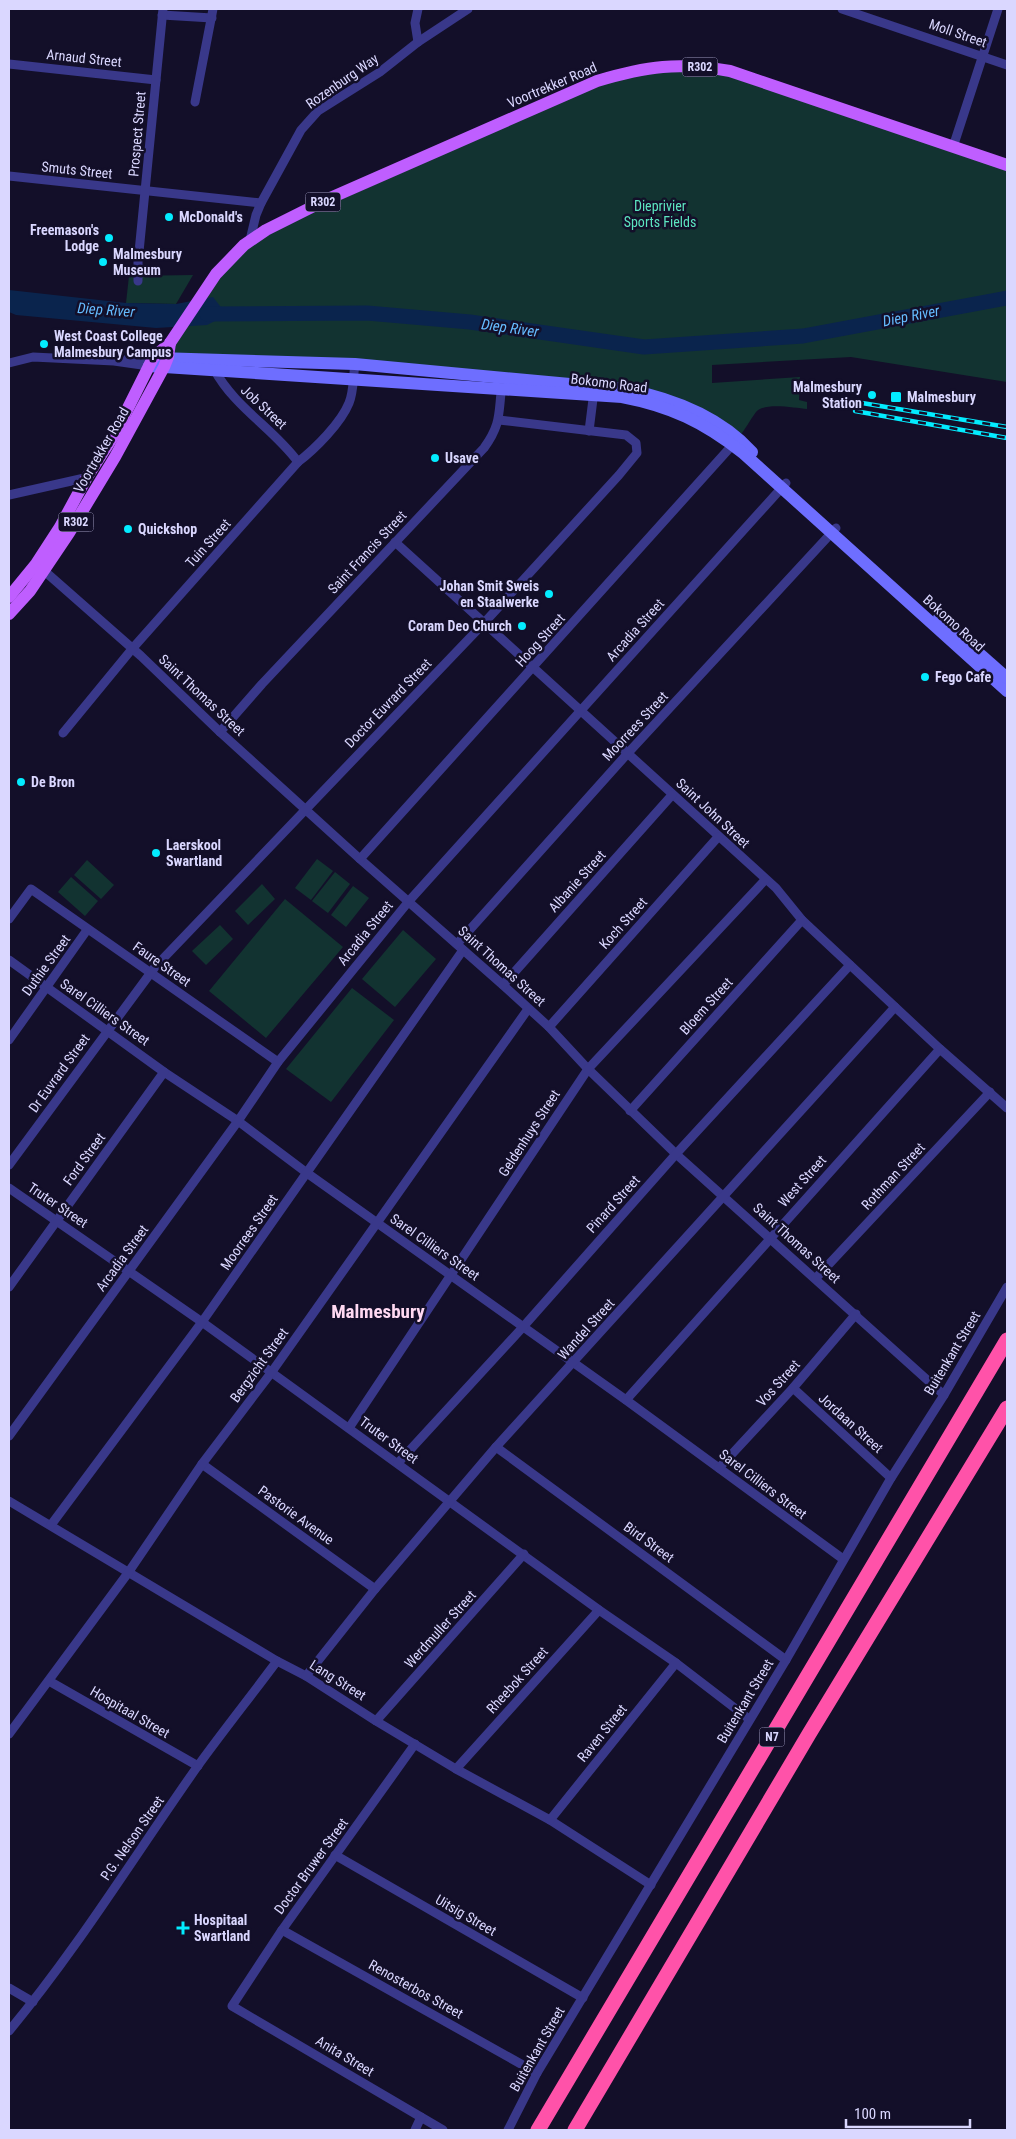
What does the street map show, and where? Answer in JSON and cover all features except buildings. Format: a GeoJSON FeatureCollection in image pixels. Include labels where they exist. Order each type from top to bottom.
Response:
{"type":"FeatureCollection","features":[{"type":"Feature","properties":{"kind":"highway","name":"N7"},"geometry":{"type":"LineString","coordinates":[[538,2130],[1006,1342]]}},
{"type":"Feature","properties":{"kind":"highway","name":"N7"},"geometry":{"type":"LineString","coordinates":[[575,2130],[810,1734],[1007,1408]]}},
{"type":"Feature","properties":{"kind":"main road","name":"Voortrekker Road"},"geometry":{"type":"LineString","coordinates":[[9,597],[40,568],[87,477],[116,432],[151,362],[173,338],[204,292],[228,261],[250,240],[328,199],[597,81],[645,68],[686,65],[730,71],[1007,165]]}},
{"type":"Feature","properties":{"kind":"main road","name":"Voortrekker Road"},"geometry":{"type":"LineString","coordinates":[[9,614],[104,477],[166,362],[173,338]]}},
{"type":"Feature","properties":{"kind":"main road"},"geometry":{"type":"LineString","coordinates":[[151,362],[166,362]]}},
{"type":"Feature","properties":{"kind":"main road","name":"Bokomo Road"},"geometry":{"type":"LineString","coordinates":[[166,362],[355,364],[594,391],[660,406],[700,423],[735,442],[1007,691]]}},
{"type":"Feature","properties":{"kind":"main road","name":"Bokomo Road"},"geometry":{"type":"LineString","coordinates":[[166,362],[214,369],[353,379],[502,382]]}},
{"type":"Feature","properties":{"kind":"main road","name":"Bokomo Road"},"geometry":{"type":"LineString","coordinates":[[834,531],[1007,678]]}},
{"type":"Feature","properties":{"kind":"street"},"geometry":{"type":"LineString","coordinates":[[418,9],[415,23],[418,42]]}},
{"type":"Feature","properties":{"kind":"street","name":"Rozenburg Way"},"geometry":{"type":"LineString","coordinates":[[250,240],[261,203],[301,130],[318,111],[380,72],[418,42],[468,9]]}},
{"type":"Feature","properties":{"kind":"street","name":"Moll Street"},"geometry":{"type":"LineString","coordinates":[[842,9],[1007,65]]}},
{"type":"Feature","properties":{"kind":"street"},"geometry":{"type":"LineString","coordinates":[[953,147],[998,9]]}},
{"type":"Feature","properties":{"kind":"street"},"geometry":{"type":"LineString","coordinates":[[163,12],[213,13],[195,102]]}},
{"type":"Feature","properties":{"kind":"street","name":"Prospect Street"},"geometry":{"type":"LineString","coordinates":[[138,281],[138,262],[163,12]]}},
{"type":"Feature","properties":{"kind":"street","name":"Arnaud Street"},"geometry":{"type":"LineString","coordinates":[[9,64],[156,80]]}},
{"type":"Feature","properties":{"kind":"street","name":"Smuts Street"},"geometry":{"type":"LineString","coordinates":[[9,176],[261,203]]}},
{"type":"Feature","properties":{"kind":"street"},"geometry":{"type":"LineString","coordinates":[[9,363],[33,358],[151,362]]}},
{"type":"Feature","properties":{"kind":"street","name":"Tuin Street"},"geometry":{"type":"LineString","coordinates":[[63,733],[132,649],[298,462],[316,448],[350,402],[355,364]]}},
{"type":"Feature","properties":{"kind":"street","name":"Job Street"},"geometry":{"type":"LineString","coordinates":[[214,369],[232,397],[288,448],[298,462]]}},
{"type":"Feature","properties":{"kind":"street","name":"Saint Francis Street"},"geometry":{"type":"LineString","coordinates":[[220,732],[262,684],[484,448],[494,434],[499,420],[502,382]]}},
{"type":"Feature","properties":{"kind":"street"},"geometry":{"type":"LineString","coordinates":[[499,420],[589,431],[594,391]]}},
{"type":"Feature","properties":{"kind":"street","name":"Doctor Euvrard Street"},"geometry":{"type":"LineString","coordinates":[[151,973],[484,623],[633,460],[637,447],[633,439],[626,435],[589,431]]}},
{"type":"Feature","properties":{"kind":"street","name":"Hoog Street"},"geometry":{"type":"LineString","coordinates":[[360,859],[533,669],[735,442]]}},
{"type":"Feature","properties":{"kind":"street"},"geometry":{"type":"LineString","coordinates":[[288,448],[304,451],[316,448]]}},
{"type":"Feature","properties":{"kind":"street"},"geometry":{"type":"LineString","coordinates":[[9,495],[87,477],[104,477]]}},
{"type":"Feature","properties":{"kind":"street","name":"Arcadia Street"},"geometry":{"type":"LineString","coordinates":[[9,1436],[238,1122],[278,1062],[409,901],[784,486]]}},
{"type":"Feature","properties":{"kind":"street","name":"Moorrees Street"},"geometry":{"type":"LineString","coordinates":[[51,1525],[202,1322],[307,1173],[460,947],[628,753],[834,531]]}},
{"type":"Feature","properties":{"kind":"street","name":"Saint John Street"},"geometry":{"type":"LineString","coordinates":[[395,542],[776,888],[802,920],[940,1049],[1007,1108]]}},
{"type":"Feature","properties":{"kind":"street","name":"Saint Thomas Street"},"geometry":{"type":"LineString","coordinates":[[40,568],[132,649],[360,859],[549,1027],[588,1069],[676,1154],[944,1394]]}},
{"type":"Feature","properties":{"kind":"street","name":"Albanie Street"},"geometry":{"type":"LineString","coordinates":[[503,985],[672,795]]}},
{"type":"Feature","properties":{"kind":"street","name":"Koch Street"},"geometry":{"type":"LineString","coordinates":[[549,1027],[718,837]]}},
{"type":"Feature","properties":{"kind":"street","name":"Geldenhuys Street"},"geometry":{"type":"LineString","coordinates":[[349,1428],[588,1069],[765,880]]}},
{"type":"Feature","properties":{"kind":"street","name":"Faure Street"},"geometry":{"type":"LineString","coordinates":[[9,919],[31,889],[278,1062]]}},
{"type":"Feature","properties":{"kind":"street","name":"Bloem Street"},"geometry":{"type":"LineString","coordinates":[[630,1110],[802,920]]}},
{"type":"Feature","properties":{"kind":"street","name":"Duthie Street"},"geometry":{"type":"LineString","coordinates":[[9,1040],[87,930]]}},
{"type":"Feature","properties":{"kind":"street","name":"Sarel Cilliers Street"},"geometry":{"type":"LineString","coordinates":[[9,960],[452,1275],[843,1559]]}},
{"type":"Feature","properties":{"kind":"street","name":"Pinard Street"},"geometry":{"type":"LineString","coordinates":[[398,1463],[523,1327],[676,1154],[850,965]]}},
{"type":"Feature","properties":{"kind":"street","name":"Dr Euvrard Street"},"geometry":{"type":"LineString","coordinates":[[9,1166],[151,973]]}},
{"type":"Feature","properties":{"kind":"street","name":"Wandel Street"},"geometry":{"type":"LineString","coordinates":[[306,1676],[375,1589],[496,1446],[573,1364],[895,1007]]}},
{"type":"Feature","properties":{"kind":"street","name":"Bergzicht Street"},"geometry":{"type":"LineString","coordinates":[[9,1734],[128,1572],[202,1464],[271,1373],[528,1009]]}},
{"type":"Feature","properties":{"kind":"street","name":"West Street"},"geometry":{"type":"LineString","coordinates":[[626,1400],[940,1049]]}},
{"type":"Feature","properties":{"kind":"street","name":"Ford Street"},"geometry":{"type":"LineString","coordinates":[[9,1287],[164,1072]]}},
{"type":"Feature","properties":{"kind":"street","name":"Rothman Street"},"geometry":{"type":"LineString","coordinates":[[816,1278],[990,1092]]}},
{"type":"Feature","properties":{"kind":"street","name":"Truter Street"},"geometry":{"type":"LineString","coordinates":[[9,1188],[202,1322],[450,1500],[599,1610],[676,1663],[749,1719]]}},
{"type":"Feature","properties":{"kind":"street","name":"Buitenkant Street"},"geometry":{"type":"LineString","coordinates":[[508,2130],[538,2073],[786,1660],[891,1478],[944,1394],[1007,1287]]}},
{"type":"Feature","properties":{"kind":"street","name":"Vos Street"},"geometry":{"type":"LineString","coordinates":[[719,1468],[793,1388],[856,1314]]}},
{"type":"Feature","properties":{"kind":"street","name":"Jordaan Street"},"geometry":{"type":"LineString","coordinates":[[793,1388],[891,1478]]}},
{"type":"Feature","properties":{"kind":"street","name":"Bird Street"},"geometry":{"type":"LineString","coordinates":[[496,1446],[786,1660]]}},
{"type":"Feature","properties":{"kind":"street","name":"Pastorie Avenue"},"geometry":{"type":"LineString","coordinates":[[202,1464],[375,1589]]}},
{"type":"Feature","properties":{"kind":"street","name":"Lang Street"},"geometry":{"type":"LineString","coordinates":[[9,1501],[306,1676],[456,1769],[550,1820],[651,1885]]}},
{"type":"Feature","properties":{"kind":"street","name":"Werdmuller Street"},"geometry":{"type":"LineString","coordinates":[[376,1721],[524,1554]]}},
{"type":"Feature","properties":{"kind":"street","name":"Rheebok Street"},"geometry":{"type":"LineString","coordinates":[[456,1769],[599,1610]]}},
{"type":"Feature","properties":{"kind":"street","name":"P.G. Nelson Street"},"geometry":{"type":"LineString","coordinates":[[9,2031],[33,2002],[99,1910],[198,1766],[278,1661]]}},
{"type":"Feature","properties":{"kind":"street","name":"Raven Street"},"geometry":{"type":"LineString","coordinates":[[550,1820],[676,1663]]}},
{"type":"Feature","properties":{"kind":"street","name":"Hospitaal Street"},"geometry":{"type":"LineString","coordinates":[[49,1681],[198,1766]]}},
{"type":"Feature","properties":{"kind":"street","name":"Doctor Bruwer Street"},"geometry":{"type":"LineString","coordinates":[[232,2006],[282,1930],[415,1744]]}},
{"type":"Feature","properties":{"kind":"street","name":"Uitsig Street"},"geometry":{"type":"LineString","coordinates":[[335,1855],[583,1998]]}},
{"type":"Feature","properties":{"kind":"street","name":"Renosterbos Street"},"geometry":{"type":"LineString","coordinates":[[282,1930],[538,2073]]}},
{"type":"Feature","properties":{"kind":"street"},"geometry":{"type":"LineString","coordinates":[[9,1988],[33,2002]]}},
{"type":"Feature","properties":{"kind":"street","name":"Anita Street"},"geometry":{"type":"LineString","coordinates":[[232,2006],[443,2130]]}},
{"type":"Feature","properties":{"kind":"street"},"geometry":{"type":"LineString","coordinates":[[415,2130],[421,2118]]}},
{"type":"Feature","properties":{"kind":"green space","name":"Dieprivier Sports Fields"},"geometry":{"type":"Polygon","coordinates":[[[713,68],[1007,165],[1007,382],[851,357],[712,365],[712,383],[800,377],[799,400],[807,402],[807,409],[772,406],[760,409],[738,438],[624,389],[168,357],[170,343],[250,240],[633,70],[713,68]]]}},
{"type":"Feature","properties":{"kind":"green space"},"geometry":{"type":"Polygon","coordinates":[[[193,275],[176,304],[126,303],[129,276],[193,275]]]}},
{"type":"Feature","properties":{"kind":"green space"},"geometry":{"type":"Polygon","coordinates":[[[317,859],[333,871],[311,900],[295,888],[317,859]]]}},
{"type":"Feature","properties":{"kind":"green space"},"geometry":{"type":"Polygon","coordinates":[[[87,860],[114,885],[101,899],[74,875],[87,860]]]}},
{"type":"Feature","properties":{"kind":"green space"},"geometry":{"type":"Polygon","coordinates":[[[335,872],[350,884],[328,913],[312,901],[335,872]]]}},
{"type":"Feature","properties":{"kind":"green space"},"geometry":{"type":"Polygon","coordinates":[[[71,877],[98,901],[85,916],[58,892],[71,877]]]}},
{"type":"Feature","properties":{"kind":"green space"},"geometry":{"type":"Polygon","coordinates":[[[262,884],[275,899],[248,925],[235,911],[262,884]]]}},
{"type":"Feature","properties":{"kind":"green space"},"geometry":{"type":"Polygon","coordinates":[[[353,886],[369,898],[346,927],[331,915],[353,886]]]}},
{"type":"Feature","properties":{"kind":"green space"},"geometry":{"type":"Polygon","coordinates":[[[285,899],[343,947],[266,1038],[209,991],[285,899]]]}},
{"type":"Feature","properties":{"kind":"green space"},"geometry":{"type":"Polygon","coordinates":[[[220,925],[233,939],[206,965],[192,951],[220,925]]]}},
{"type":"Feature","properties":{"kind":"green space"},"geometry":{"type":"Polygon","coordinates":[[[403,930],[436,959],[395,1007],[362,979],[403,930]]]}},
{"type":"Feature","properties":{"kind":"green space"},"geometry":{"type":"Polygon","coordinates":[[[352,988],[394,1020],[331,1102],[286,1069],[352,988]]]}},
{"type":"Feature","properties":{"kind":"water"},"geometry":{"type":"Polygon","coordinates":[[[9,290],[126,303],[176,304],[213,297],[227,315],[207,325],[156,328],[16,315],[9,312],[9,290]]]}},
{"type":"Feature","properties":{"kind":"waterway","name":"Diep River"},"geometry":{"type":"LineString","coordinates":[[207,314],[367,313],[470,322],[644,347],[803,336],[1007,298]]}},
{"type":"Feature","properties":{"kind":"railway"},"geometry":{"type":"LineString","coordinates":[[856,402],[1007,427]]}},
{"type":"Feature","properties":{"kind":"railway"},"geometry":{"type":"LineString","coordinates":[[855,411],[1007,438]]}},
{"type":"Feature","properties":{"kind":"place","name":"McDonald's"},"geometry":{"type":"Point","coordinates":[169,217]}},
{"type":"Feature","properties":{"kind":"place","name":"Freemason's Lodge"},"geometry":{"type":"Point","coordinates":[109,238]}},
{"type":"Feature","properties":{"kind":"place","name":"Malmesbury Museum"},"geometry":{"type":"Point","coordinates":[103,262]}},
{"type":"Feature","properties":{"kind":"place","name":"West Coast College Malmesbury Campus"},"geometry":{"type":"Point","coordinates":[44,344]}},
{"type":"Feature","properties":{"kind":"place","name":"Malmesbury Station"},"geometry":{"type":"Point","coordinates":[872,395]}},
{"type":"Feature","properties":{"kind":"place","name":"Malmesbury"},"geometry":{"type":"Point","coordinates":[896,397]}},
{"type":"Feature","properties":{"kind":"place","name":"Usave"},"geometry":{"type":"Point","coordinates":[435,458]}},
{"type":"Feature","properties":{"kind":"place","name":"Quickshop"},"geometry":{"type":"Point","coordinates":[128,529]}},
{"type":"Feature","properties":{"kind":"place","name":"Johan Smit Sweis en Staalwerke"},"geometry":{"type":"Point","coordinates":[549,594]}},
{"type":"Feature","properties":{"kind":"place","name":"Coram Deo Church"},"geometry":{"type":"Point","coordinates":[522,626]}},
{"type":"Feature","properties":{"kind":"place","name":"Fego Cafe"},"geometry":{"type":"Point","coordinates":[925,677]}},
{"type":"Feature","properties":{"kind":"place","name":"De Bron"},"geometry":{"type":"Point","coordinates":[21,782]}},
{"type":"Feature","properties":{"kind":"place","name":"Laerskool Swartland"},"geometry":{"type":"Point","coordinates":[156,853]}},
{"type":"Feature","properties":{"kind":"place","name":"Hospitaal Swartland"},"geometry":{"type":"Point","coordinates":[183,1928]}},
{"type":"Feature","properties":{"kind":"district","name":"Malmesbury"},"geometry":{"type":"Point","coordinates":[378,1311]}}]}
